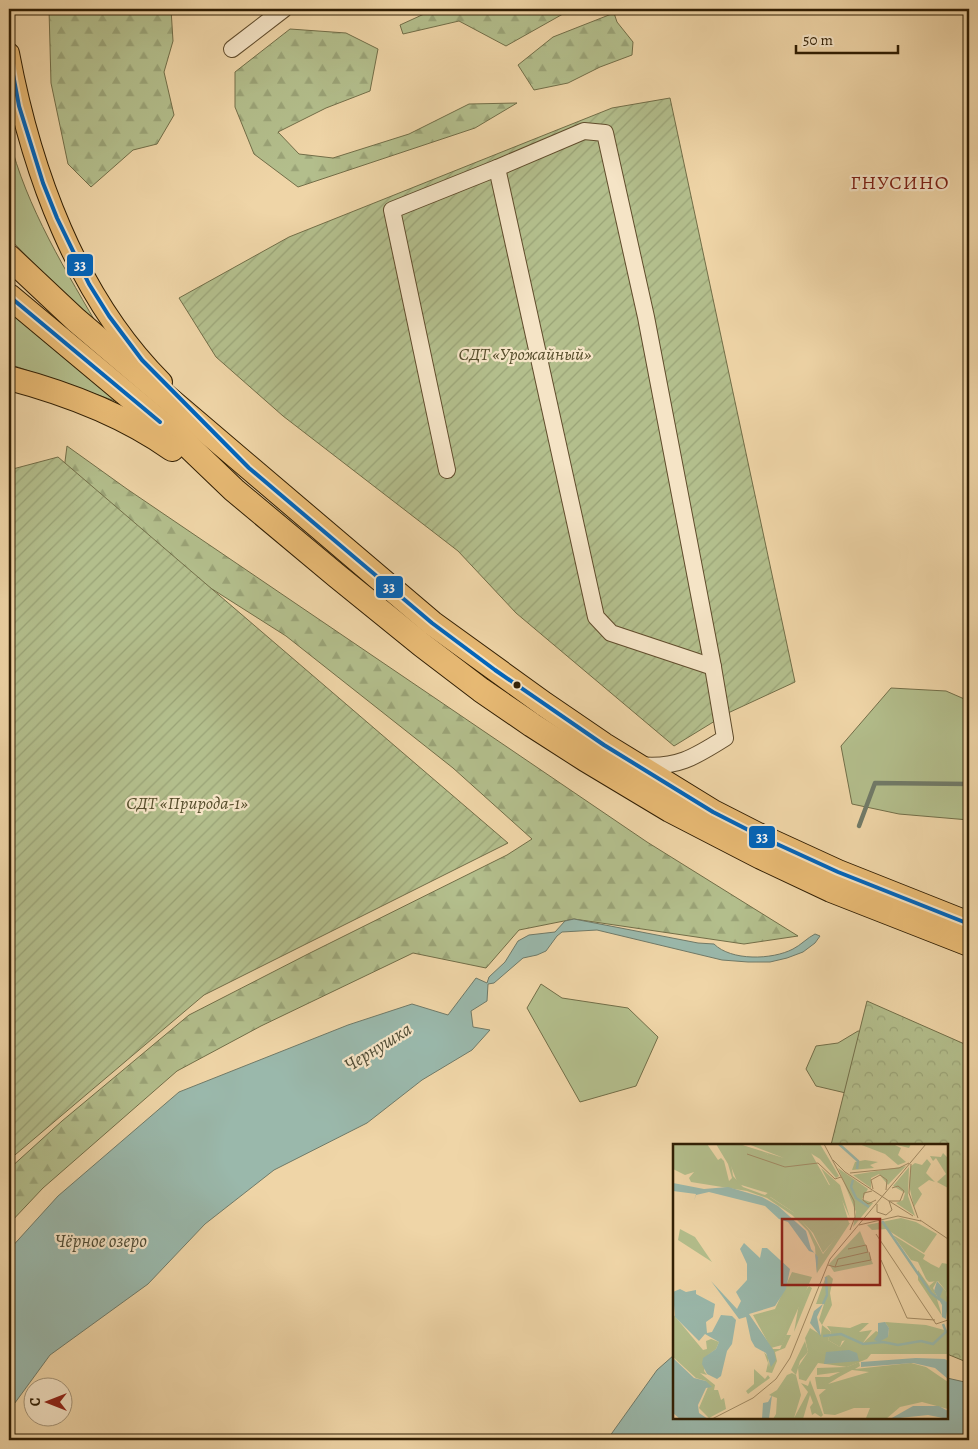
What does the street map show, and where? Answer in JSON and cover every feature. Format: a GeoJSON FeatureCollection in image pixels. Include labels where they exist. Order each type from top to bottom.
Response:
{"type":"FeatureCollection","features":[{"type":"Feature","properties":{"kind":"highway"},"geometry":{"type":"LineString","coordinates":[[9,257],[76,320],[432,623],[544,704],[635,765],[713,812],[838,872],[969,924]]}},
{"type":"Feature","properties":{"kind":"highway"},"geometry":{"type":"LineString","coordinates":[[9,296],[184,443],[234,490],[422,645],[481,690],[585,759],[670,810],[761,857],[831,890],[969,944]]}},
{"type":"Feature","properties":{"kind":"highway"},"geometry":{"type":"LineString","coordinates":[[9,378],[49,390],[124,420],[156,437],[234,490]]}},
{"type":"Feature","properties":{"kind":"main road"},"geometry":{"type":"LineString","coordinates":[[9,54],[19,106],[42,183],[89,284],[109,316],[142,360],[249,468]]}},
{"type":"Feature","properties":{"kind":"street"},"geometry":{"type":"LineString","coordinates":[[232,49],[284,9]]}},
{"type":"Feature","properties":{"kind":"street"},"geometry":{"type":"LineString","coordinates":[[447,470],[392,210],[497,168],[584,130],[605,133],[646,317],[724,738],[694,758],[671,765],[656,767],[635,765]]}},
{"type":"Feature","properties":{"kind":"street"},"geometry":{"type":"LineString","coordinates":[[497,168],[596,617],[611,633],[712,667]]}},
{"type":"Feature","properties":{"kind":"green space"},"geometry":{"type":"Polygon","coordinates":[[[49,9],[171,9],[173,41],[164,72],[174,115],[157,144],[133,150],[91,187],[68,164],[51,83],[49,9]]]}},
{"type":"Feature","properties":{"kind":"green space"},"geometry":{"type":"Polygon","coordinates":[[[435,9],[570,10],[506,46],[459,21],[403,34],[400,25],[435,9]]]}},
{"type":"Feature","properties":{"kind":"green space"},"geometry":{"type":"Polygon","coordinates":[[[614,13],[617,22],[633,42],[632,55],[600,67],[568,83],[534,90],[518,65],[553,37],[614,13]]]}},
{"type":"Feature","properties":{"kind":"green space"},"geometry":{"type":"Polygon","coordinates":[[[290,29],[346,33],[378,49],[370,91],[326,108],[278,132],[299,154],[333,158],[409,134],[469,104],[517,103],[475,128],[298,187],[254,154],[235,107],[235,72],[290,29]]]}},
{"type":"Feature","properties":{"kind":"green space","name":"СДТ «Урожайный»"},"geometry":{"type":"Polygon","coordinates":[[[670,98],[795,682],[728,713],[674,746],[516,613],[458,551],[283,416],[216,357],[179,298],[289,237],[612,108],[670,98]]]}},
{"type":"Feature","properties":{"kind":"green space"},"geometry":{"type":"Polygon","coordinates":[[[9,137],[16,163],[37,214],[62,263],[103,335],[9,238],[9,137]]]}},
{"type":"Feature","properties":{"kind":"green space"},"geometry":{"type":"Polygon","coordinates":[[[9,307],[118,402],[9,364],[9,307]]]}},
{"type":"Feature","properties":{"kind":"green space"},"geometry":{"type":"Polygon","coordinates":[[[67,446],[127,489],[647,842],[798,936],[744,944],[574,919],[519,930],[486,968],[413,953],[261,1026],[177,1071],[43,1188],[9,1224],[9,1169],[62,1121],[189,1015],[507,855],[532,839],[453,768],[286,636],[61,493],[67,446]]]}},
{"type":"Feature","properties":{"kind":"green space","name":"СДТ «Природа-1»"},"geometry":{"type":"Polygon","coordinates":[[[58,457],[508,843],[204,995],[9,1160],[9,470],[58,457]]]}},
{"type":"Feature","properties":{"kind":"green space"},"geometry":{"type":"Polygon","coordinates":[[[891,688],[946,691],[969,701],[969,820],[899,814],[852,804],[841,746],[891,688]]]}},
{"type":"Feature","properties":{"kind":"green space"},"geometry":{"type":"Polygon","coordinates":[[[541,984],[562,998],[628,1008],[658,1037],[636,1086],[580,1102],[527,1008],[541,984]]]}},
{"type":"Feature","properties":{"kind":"green space"},"geometry":{"type":"Polygon","coordinates":[[[867,1001],[969,1046],[969,1363],[948,1354],[948,1144],[831,1144],[867,1001]]]}},
{"type":"Feature","properties":{"kind":"green space"},"geometry":{"type":"Polygon","coordinates":[[[858,1031],[889,1034],[850,1094],[816,1086],[806,1069],[816,1046],[838,1043],[858,1031]]]}},
{"type":"Feature","properties":{"kind":"water","name":"Чёрное озеро"},"geometry":{"type":"Polygon","coordinates":[[[574,919],[698,943],[714,944],[721,950],[731,954],[752,957],[784,953],[815,934],[820,936],[815,943],[803,952],[787,958],[770,962],[748,962],[722,960],[597,930],[562,932],[546,951],[523,958],[494,983],[488,984],[487,1001],[471,1011],[473,1027],[490,1030],[472,1050],[422,1080],[367,1123],[274,1170],[205,1224],[148,1284],[50,1355],[35,1376],[22,1376],[22,1393],[9,1411],[9,1250],[58,1196],[179,1092],[348,1025],[412,1004],[448,1015],[476,978],[487,983],[489,977],[505,962],[518,941],[529,935],[555,932],[565,921],[574,919]]]}},
{"type":"Feature","properties":{"kind":"water"},"geometry":{"type":"Polygon","coordinates":[[[673,1356],[673,1419],[948,1419],[948,1378],[969,1383],[969,1440],[607,1440],[657,1370],[673,1356]]]}},
{"type":"Feature","properties":{"kind":"waterway","name":"Чернушка"},"geometry":{"type":"LineString","coordinates":[[859,826],[875,783],[969,784]]}},
{"type":"Feature","properties":{"kind":"transit line","name":"33"},"geometry":{"type":"LineString","coordinates":[[9,53],[19,106],[43,183],[57,218],[89,284],[109,316],[142,360],[249,468],[432,623],[495,670],[604,745],[713,812],[766,839],[838,872],[969,924]]}},
{"type":"Feature","properties":{"kind":"transit line","name":"33"},"geometry":{"type":"LineString","coordinates":[[9,296],[160,422]]}},
{"type":"Feature","properties":{"kind":"district","name":"ГНУСИНО"},"geometry":{"type":"Point","coordinates":[900,182]}}]}
